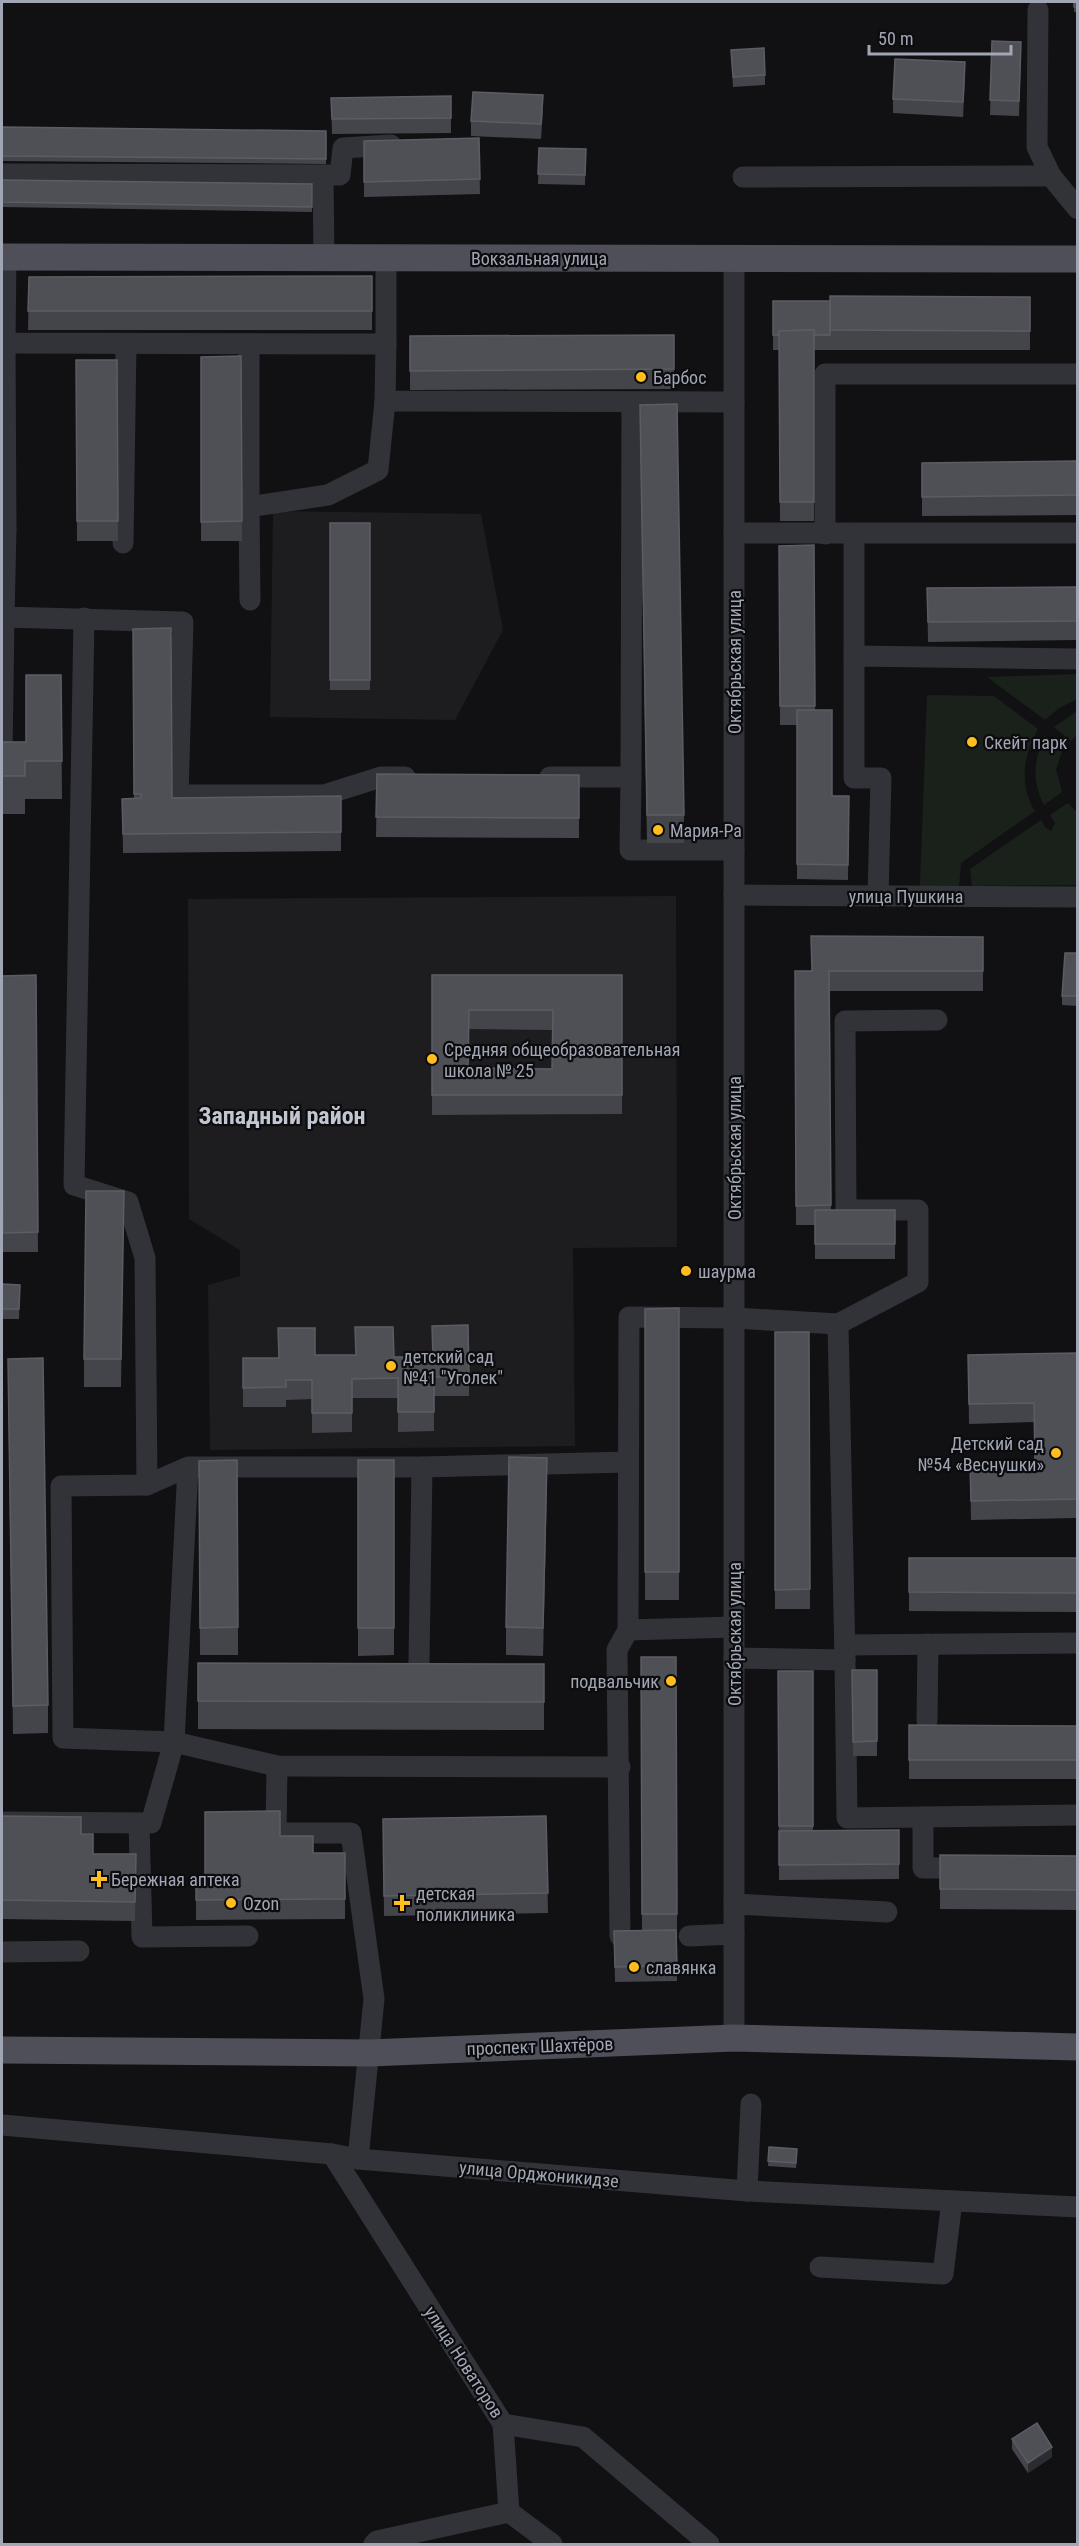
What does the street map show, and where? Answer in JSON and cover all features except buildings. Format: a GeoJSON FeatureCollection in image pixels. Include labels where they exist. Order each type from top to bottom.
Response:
{"type":"FeatureCollection","features":[{"type":"Feature","properties":{"kind":"main road","name":"Вокзальная улица"},"geometry":{"type":"LineString","coordinates":[[4,257],[1077,259]]}},
{"type":"Feature","properties":{"kind":"main road","name":"проспект Шахтёров"},"geometry":{"type":"LineString","coordinates":[[2,2050],[370,2053],[734,2038],[1077,2047]]}},
{"type":"Feature","properties":{"kind":"street"},"geometry":{"type":"LineString","coordinates":[[1038,10],[1037,147],[1051,176],[1077,209]]}},
{"type":"Feature","properties":{"kind":"street"},"geometry":{"type":"LineString","coordinates":[[2,174],[340,175],[343,148],[412,143]]}},
{"type":"Feature","properties":{"kind":"street"},"geometry":{"type":"LineString","coordinates":[[323,175],[324,258]]}},
{"type":"Feature","properties":{"kind":"street"},"geometry":{"type":"LineString","coordinates":[[743,177],[1051,176]]}},
{"type":"Feature","properties":{"kind":"street"},"geometry":{"type":"LineString","coordinates":[[2,757],[4,257]]}},
{"type":"Feature","properties":{"kind":"street"},"geometry":{"type":"LineString","coordinates":[[249,507],[328,495],[378,470],[385,401],[386,258]]}},
{"type":"Feature","properties":{"kind":"street","name":"Октябрьская улица"},"geometry":{"type":"LineString","coordinates":[[734,258],[734,2038]]}},
{"type":"Feature","properties":{"kind":"street"},"geometry":{"type":"LineString","coordinates":[[5,343],[386,344]]}},
{"type":"Feature","properties":{"kind":"street"},"geometry":{"type":"LineString","coordinates":[[123,543],[126,344]]}},
{"type":"Feature","properties":{"kind":"street"},"geometry":{"type":"LineString","coordinates":[[249,344],[250,600]]}},
{"type":"Feature","properties":{"kind":"street"},"geometry":{"type":"LineString","coordinates":[[825,534],[825,374],[1077,374]]}},
{"type":"Feature","properties":{"kind":"street"},"geometry":{"type":"LineString","coordinates":[[385,401],[734,402]]}},
{"type":"Feature","properties":{"kind":"street"},"geometry":{"type":"LineString","coordinates":[[632,402],[630,850],[734,850]]}},
{"type":"Feature","properties":{"kind":"street"},"geometry":{"type":"LineString","coordinates":[[734,532],[1077,533]]}},
{"type":"Feature","properties":{"kind":"street"},"geometry":{"type":"LineString","coordinates":[[854,534],[854,778],[881,778],[878,896]]}},
{"type":"Feature","properties":{"kind":"street"},"geometry":{"type":"LineString","coordinates":[[4,617],[183,622],[178,795],[324,795],[381,777],[426,777]]}},
{"type":"Feature","properties":{"kind":"street"},"geometry":{"type":"LineString","coordinates":[[84,618],[74,1185],[128,1202],[145,1258],[147,1485]]}},
{"type":"Feature","properties":{"kind":"street"},"geometry":{"type":"LineString","coordinates":[[854,656],[1077,659]]}},
{"type":"Feature","properties":{"kind":"street"},"geometry":{"type":"LineString","coordinates":[[528,777],[631,777]]}},
{"type":"Feature","properties":{"kind":"street","name":"улица Пушкина"},"geometry":{"type":"LineString","coordinates":[[734,895],[1077,897]]}},
{"type":"Feature","properties":{"kind":"street"},"geometry":{"type":"LineString","coordinates":[[620,1936],[617,1650],[628,1630],[629,1317],[734,1318],[838,1324],[918,1282],[918,1210],[846,1210],[845,1021],[937,1020]]}},
{"type":"Feature","properties":{"kind":"street"},"geometry":{"type":"LineString","coordinates":[[838,1324],[847,1818],[1077,1815]]}},
{"type":"Feature","properties":{"kind":"street"},"geometry":{"type":"LineString","coordinates":[[620,1767],[277,1766],[174,1742],[63,1738],[61,1486],[147,1485],[188,1467],[422,1467],[627,1462]]}},
{"type":"Feature","properties":{"kind":"street"},"geometry":{"type":"LineString","coordinates":[[2,1822],[151,1823],[174,1742],[188,1467]]}},
{"type":"Feature","properties":{"kind":"street"},"geometry":{"type":"LineString","coordinates":[[419,1663],[422,1467]]}},
{"type":"Feature","properties":{"kind":"street"},"geometry":{"type":"LineString","coordinates":[[628,1630],[734,1627]]}},
{"type":"Feature","properties":{"kind":"street"},"geometry":{"type":"LineString","coordinates":[[734,1658],[845,1653],[928,1644],[1077,1643]]}},
{"type":"Feature","properties":{"kind":"street"},"geometry":{"type":"LineString","coordinates":[[927,1721],[928,1644]]}},
{"type":"Feature","properties":{"kind":"street"},"geometry":{"type":"LineString","coordinates":[[277,1766],[276,1833],[351,1833],[374,1999],[358,2159]]}},
{"type":"Feature","properties":{"kind":"street"},"geometry":{"type":"LineString","coordinates":[[923,1817],[923,1868],[994,1869]]}},
{"type":"Feature","properties":{"kind":"street"},"geometry":{"type":"LineString","coordinates":[[139,1823],[142,1937],[248,1936]]}},
{"type":"Feature","properties":{"kind":"street"},"geometry":{"type":"LineString","coordinates":[[734,1904],[887,1912]]}},
{"type":"Feature","properties":{"kind":"street"},"geometry":{"type":"LineString","coordinates":[[689,1936],[734,1934]]}},
{"type":"Feature","properties":{"kind":"street"},"geometry":{"type":"LineString","coordinates":[[2,1952],[79,1952]]}},
{"type":"Feature","properties":{"kind":"street"},"geometry":{"type":"LineString","coordinates":[[747,2191],[751,2104]]}},
{"type":"Feature","properties":{"kind":"street","name":"улица Орджоникидзе"},"geometry":{"type":"LineString","coordinates":[[2,2125],[332,2154],[358,2159],[747,2191],[1077,2207]]}},
{"type":"Feature","properties":{"kind":"street","name":"улица Новаторов"},"geometry":{"type":"LineString","coordinates":[[332,2154],[503,2424],[583,2437],[709,2544]]}},
{"type":"Feature","properties":{"kind":"street"},"geometry":{"type":"LineString","coordinates":[[820,2267],[943,2274],[952,2201]]}},
{"type":"Feature","properties":{"kind":"street"},"geometry":{"type":"LineString","coordinates":[[503,2424],[509,2512]]}},
{"type":"Feature","properties":{"kind":"street"},"geometry":{"type":"LineString","coordinates":[[374,2544],[377,2541],[509,2512],[552,2544]]}},
{"type":"Feature","properties":{"kind":"shaded area"},"geometry":{"type":"Polygon","coordinates":[[[273,511],[481,514],[503,630],[455,720],[270,717],[273,511]]]}},
{"type":"Feature","properties":{"kind":"shaded area"},"geometry":{"type":"Polygon","coordinates":[[[1077,674],[1077,699],[1059,708],[1045,720],[987,677],[1077,674]]]}},
{"type":"Feature","properties":{"kind":"shaded area"},"geometry":{"type":"Polygon","coordinates":[[[927,695],[994,696],[1038,729],[1029,749],[1025,770],[1027,791],[1035,811],[961,863],[959,887],[920,886],[927,695]]]}},
{"type":"Feature","properties":{"kind":"shaded area"},"geometry":{"type":"Polygon","coordinates":[[[1077,711],[1077,735],[1071,741],[1054,727],[1077,711]]]}},
{"type":"Feature","properties":{"kind":"shaded area"},"geometry":{"type":"Polygon","coordinates":[[[1045,736],[1063,749],[1056,769],[1062,792],[1044,805],[1037,787],[1036,762],[1045,736]]]}},
{"type":"Feature","properties":{"kind":"shaded area"},"geometry":{"type":"Polygon","coordinates":[[[1068,803],[1077,812],[1077,885],[972,886],[970,869],[1041,820],[1051,831],[1055,823],[1050,815],[1068,803]]]}},
{"type":"Feature","properties":{"kind":"shaded area","name":"Средняя общеобразовательная школа № 25"},"geometry":{"type":"Polygon","coordinates":[[[676,896],[677,1247],[573,1248],[575,1446],[210,1450],[208,1285],[240,1276],[240,1250],[189,1219],[188,899],[676,896]]]}},
{"type":"Feature","properties":{"kind":"place","name":"Барбос"},"geometry":{"type":"Point","coordinates":[641,377]}},
{"type":"Feature","properties":{"kind":"place","name":"Скейт парк"},"geometry":{"type":"Point","coordinates":[972,742]}},
{"type":"Feature","properties":{"kind":"place","name":"Мария-Ра"},"geometry":{"type":"Point","coordinates":[658,830]}},
{"type":"Feature","properties":{"kind":"place","name":"Средняя общеобразовательная школа № 25"},"geometry":{"type":"Point","coordinates":[432,1059]}},
{"type":"Feature","properties":{"kind":"place","name":"шаурма"},"geometry":{"type":"Point","coordinates":[686,1271]}},
{"type":"Feature","properties":{"kind":"place","name":"детский сад №41 \"Уголек\""},"geometry":{"type":"Point","coordinates":[391,1366]}},
{"type":"Feature","properties":{"kind":"place","name":"Детский сад №54 «Веснушки»"},"geometry":{"type":"Point","coordinates":[1056,1453]}},
{"type":"Feature","properties":{"kind":"place","name":"подвальчик"},"geometry":{"type":"Point","coordinates":[671,1681]}},
{"type":"Feature","properties":{"kind":"place","name":"Бережная аптека"},"geometry":{"type":"Point","coordinates":[99,1879]}},
{"type":"Feature","properties":{"kind":"place","name":"Ozon"},"geometry":{"type":"Point","coordinates":[231,1903]}},
{"type":"Feature","properties":{"kind":"place","name":"детская поликлиника"},"geometry":{"type":"Point","coordinates":[402,1903]}},
{"type":"Feature","properties":{"kind":"place","name":"славянка"},"geometry":{"type":"Point","coordinates":[634,1967]}},
{"type":"Feature","properties":{"kind":"district","name":"Западный район"},"geometry":{"type":"Point","coordinates":[282,1116]}}]}
